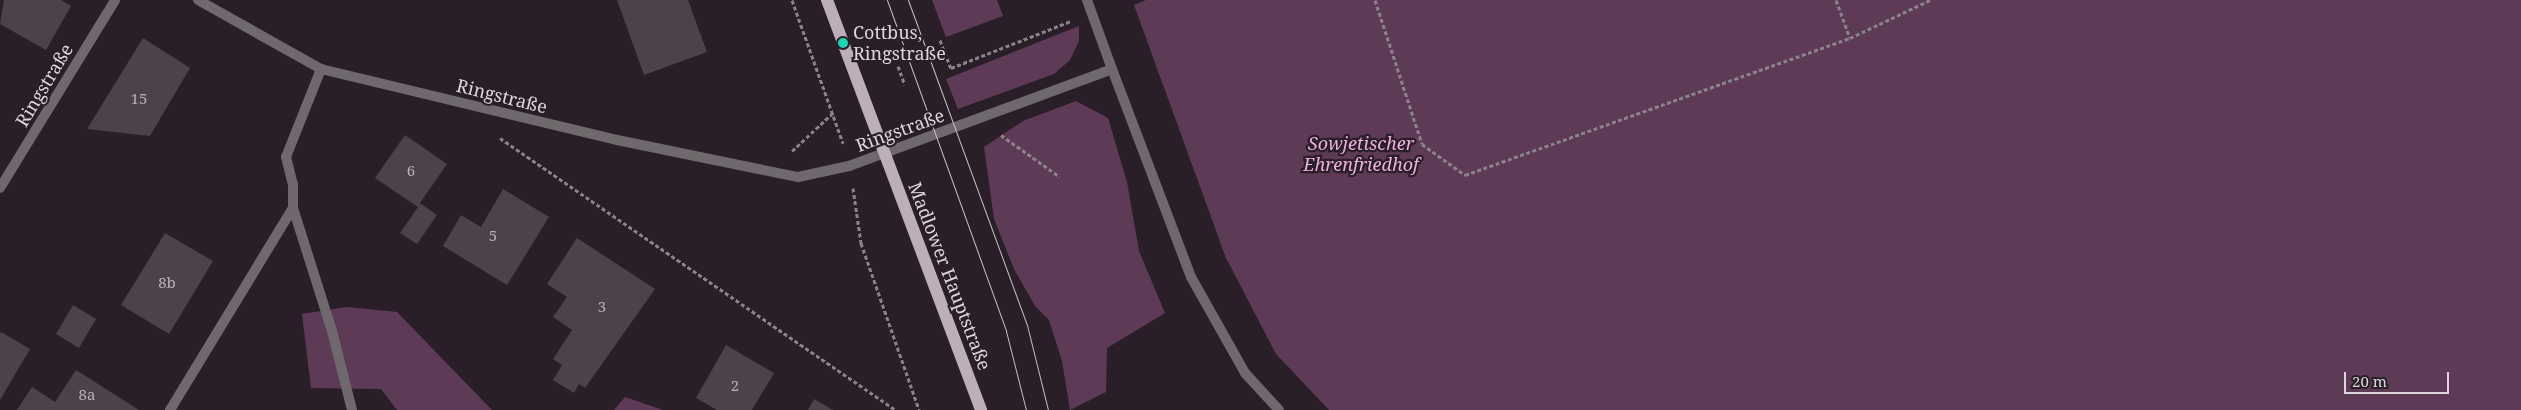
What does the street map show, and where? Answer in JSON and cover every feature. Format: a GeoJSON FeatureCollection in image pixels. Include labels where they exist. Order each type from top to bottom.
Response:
{"type":"FeatureCollection","features":[{"type":"Feature","properties":{"kind":"main road","name":"Madlower Hauptstraße"},"geometry":{"type":"LineString","coordinates":[[827,0],[982,410]]}},
{"type":"Feature","properties":{"kind":"street","name":"Ringstraße"},"geometry":{"type":"LineString","coordinates":[[0,188],[115,0]]}},
{"type":"Feature","properties":{"kind":"street","name":"Ringstraße"},"geometry":{"type":"LineString","coordinates":[[198,0],[321,69],[617,140],[798,177],[850,166],[1112,69]]}},
{"type":"Feature","properties":{"kind":"street"},"geometry":{"type":"LineString","coordinates":[[1087,0],[1199,293],[1245,373],[1278,410]]}},
{"type":"Feature","properties":{"kind":"street"},"geometry":{"type":"LineString","coordinates":[[321,69],[286,157],[293,185],[293,208],[332,331],[352,410]]}},
{"type":"Feature","properties":{"kind":"street"},"geometry":{"type":"LineString","coordinates":[[170,410],[293,208]]}},
{"type":"Feature","properties":{"kind":"path"},"geometry":{"type":"LineString","coordinates":[[792,0],[834,112],[850,166],[861,243],[919,410]]}},
{"type":"Feature","properties":{"kind":"path"},"geometry":{"type":"LineString","coordinates":[[940,40],[951,68],[1072,20],[1087,0]]}},
{"type":"Feature","properties":{"kind":"path"},"geometry":{"type":"LineString","coordinates":[[1375,0],[1422,144],[1465,175],[1850,38],[1930,0]]}},
{"type":"Feature","properties":{"kind":"path"},"geometry":{"type":"LineString","coordinates":[[1836,0],[1850,38]]}},
{"type":"Feature","properties":{"kind":"path"},"geometry":{"type":"LineString","coordinates":[[898,66],[905,85]]}},
{"type":"Feature","properties":{"kind":"path"},"geometry":{"type":"LineString","coordinates":[[770,172],[834,112]]}},
{"type":"Feature","properties":{"kind":"path"},"geometry":{"type":"LineString","coordinates":[[978,119],[1060,177]]}},
{"type":"Feature","properties":{"kind":"path"},"geometry":{"type":"LineString","coordinates":[[491,131],[896,410]]}},
{"type":"Feature","properties":{"kind":"green space"},"geometry":{"type":"Polygon","coordinates":[[[932,0],[997,0],[1003,16],[946,37],[932,0]]]}},
{"type":"Feature","properties":{"kind":"green space","name":"Sowjetischer Ehrenfriedhof"},"geometry":{"type":"Polygon","coordinates":[[[1146,0],[2521,0],[2521,410],[1329,410],[1276,354],[1226,258],[1134,5],[1146,0]]]}},
{"type":"Feature","properties":{"kind":"green space"},"geometry":{"type":"Polygon","coordinates":[[[1079,26],[1079,41],[1070,60],[1054,74],[958,109],[946,79],[1079,26]]]}},
{"type":"Feature","properties":{"kind":"green space"},"geometry":{"type":"Polygon","coordinates":[[[1076,101],[1108,118],[1127,182],[1139,251],[1165,313],[1107,348],[1106,392],[1070,410],[1062,361],[1049,320],[1035,306],[1014,269],[994,219],[984,147],[1023,121],[1076,101]]]}},
{"type":"Feature","properties":{"kind":"green space"},"geometry":{"type":"Polygon","coordinates":[[[347,307],[397,312],[492,410],[397,410],[381,389],[311,388],[302,314],[347,307]]]}},
{"type":"Feature","properties":{"kind":"green space"},"geometry":{"type":"Polygon","coordinates":[[[625,397],[663,410],[614,410],[625,397]]]}},
{"type":"Feature","properties":{"kind":"building"},"geometry":{"type":"Polygon","coordinates":[[[4,0],[61,0],[71,6],[46,50],[0,24],[4,0]]]}},
{"type":"Feature","properties":{"kind":"building"},"geometry":{"type":"Polygon","coordinates":[[[617,0],[688,0],[707,52],[644,75],[617,0]]]}},
{"type":"Feature","properties":{"kind":"building"},"geometry":{"type":"Polygon","coordinates":[[[143,38],[190,68],[150,136],[87,129],[143,38]]]}},
{"type":"Feature","properties":{"kind":"building"},"geometry":{"type":"Polygon","coordinates":[[[405,135],[447,164],[420,203],[437,215],[417,244],[400,233],[418,207],[375,178],[405,135]]]}},
{"type":"Feature","properties":{"kind":"building"},"geometry":{"type":"Polygon","coordinates":[[[503,189],[549,217],[507,285],[443,246],[461,215],[481,227],[503,189]]]}},
{"type":"Feature","properties":{"kind":"building"},"geometry":{"type":"Polygon","coordinates":[[[165,233],[213,261],[169,334],[121,305],[165,233]]]}},
{"type":"Feature","properties":{"kind":"building"},"geometry":{"type":"Polygon","coordinates":[[[577,238],[655,289],[585,388],[579,384],[574,393],[553,380],[562,365],[553,359],[572,330],[553,317],[567,297],[547,284],[577,238]]]}},
{"type":"Feature","properties":{"kind":"building"},"geometry":{"type":"Polygon","coordinates":[[[73,305],[96,319],[79,348],[56,334],[73,305]]]}},
{"type":"Feature","properties":{"kind":"building"},"geometry":{"type":"Polygon","coordinates":[[[1,332],[30,349],[0,400],[0,334],[1,332]]]}},
{"type":"Feature","properties":{"kind":"building"},"geometry":{"type":"Polygon","coordinates":[[[726,345],[774,373],[752,410],[717,410],[696,398],[726,345]]]}},
{"type":"Feature","properties":{"kind":"building"},"geometry":{"type":"Polygon","coordinates":[[[76,370],[139,410],[17,410],[32,387],[55,402],[76,370]]]}},
{"type":"Feature","properties":{"kind":"building"},"geometry":{"type":"Polygon","coordinates":[[[814,399],[833,410],[808,410],[814,399]]]}},
{"type":"Feature","properties":{"kind":"tram line"},"geometry":{"type":"LineString","coordinates":[[887,0],[1006,331],[1026,410]]}},
{"type":"Feature","properties":{"kind":"tram line"},"geometry":{"type":"LineString","coordinates":[[908,0],[1027,325],[1048,410]]}},
{"type":"Feature","properties":{"kind":"place","name":"Cottbus, Ringstraße"},"geometry":{"type":"Point","coordinates":[843,43]}}]}
